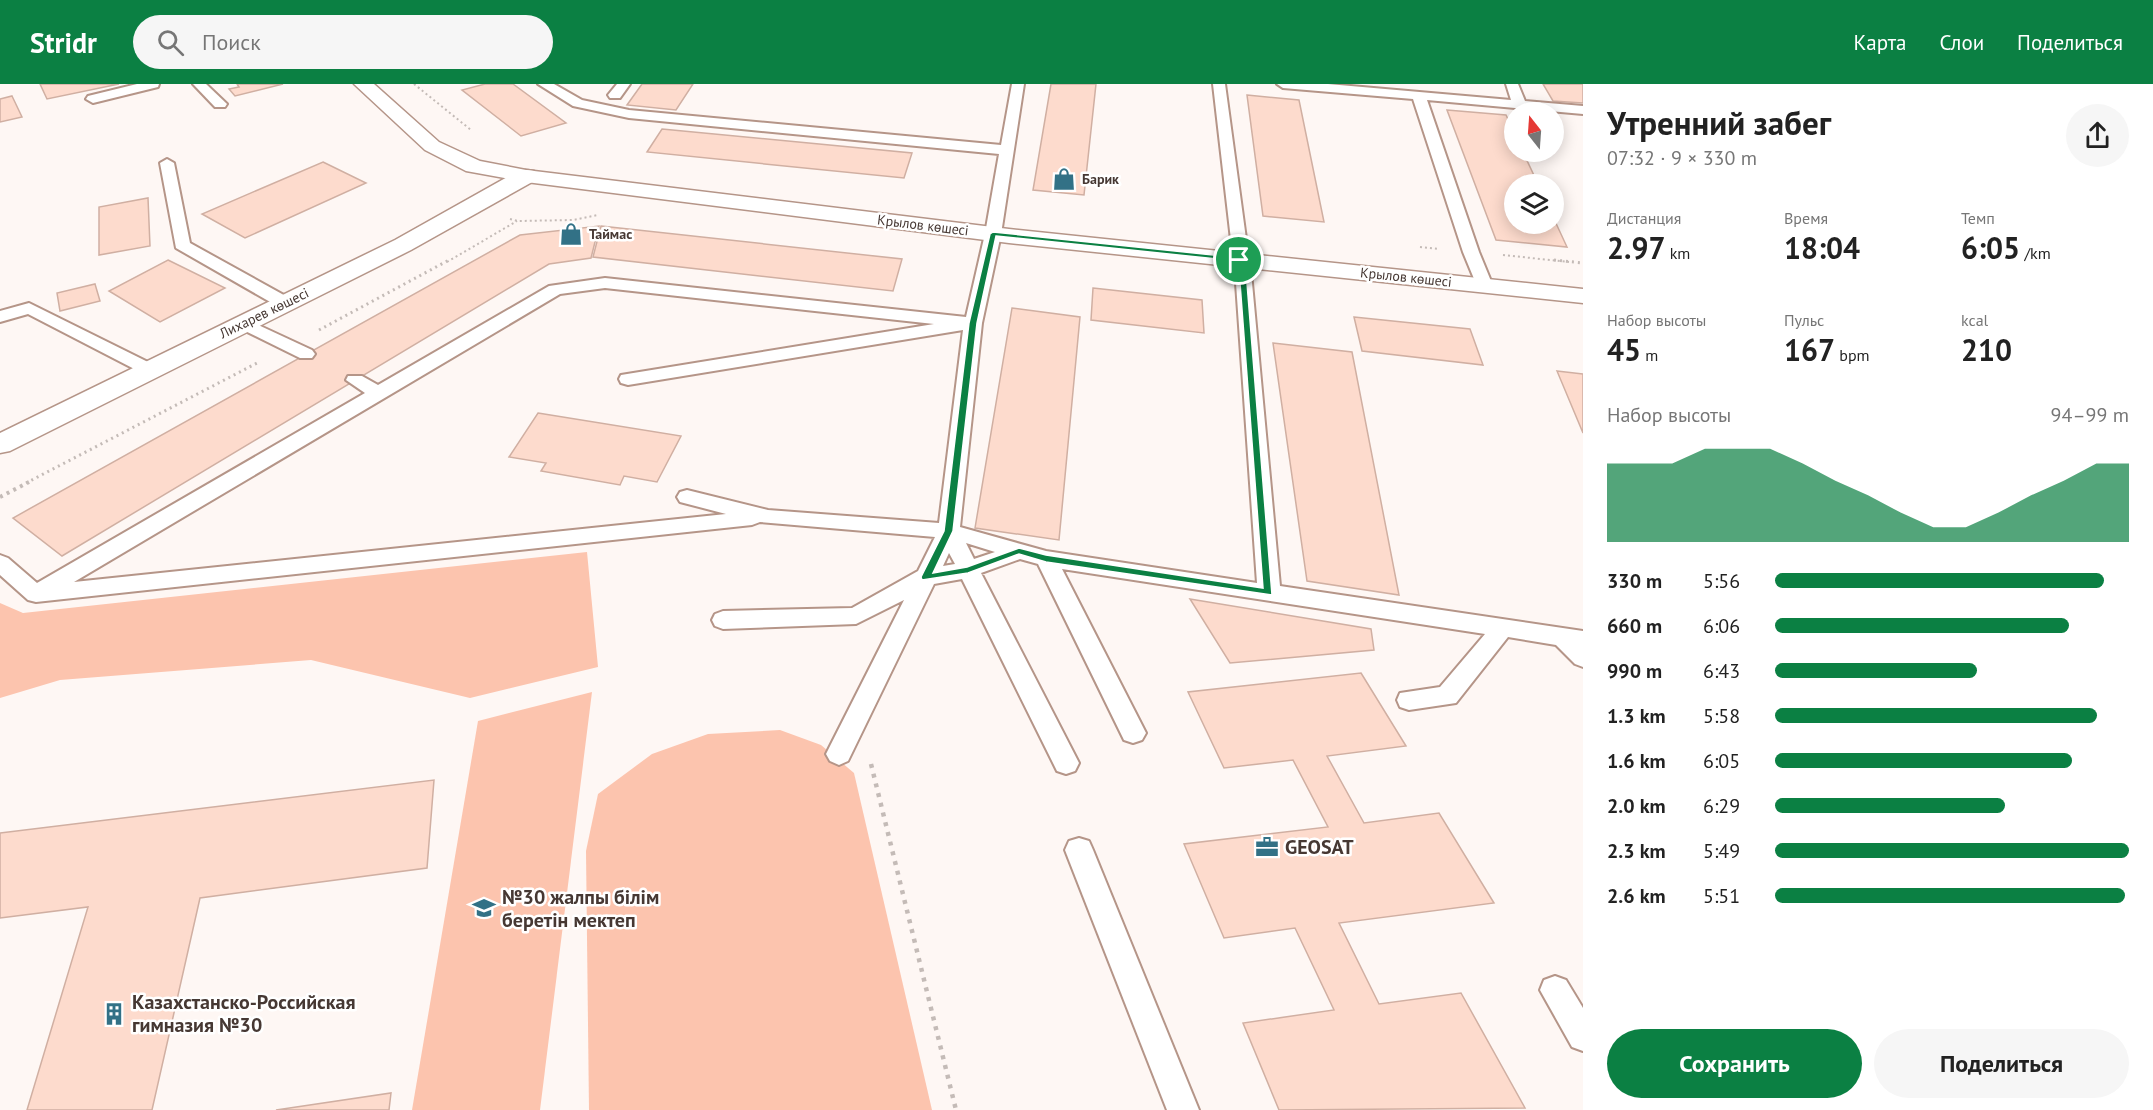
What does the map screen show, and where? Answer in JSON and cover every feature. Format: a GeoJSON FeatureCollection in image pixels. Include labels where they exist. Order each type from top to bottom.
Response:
{"type":"FeatureCollection","features":[{"type":"Feature","properties":{"kind":"main road","name":"Крылов көшесі"},"geometry":{"type":"LineString","coordinates":[[368,85],[432,146],[474,166],[525,176],[993,234],[1583,296]]}},
{"type":"Feature","properties":{"kind":"main road","name":"Лихарев көшесі"},"geometry":{"type":"LineString","coordinates":[[0,444],[403,244],[525,176]]}},
{"type":"Feature","properties":{"kind":"lane"},"geometry":{"type":"LineString","coordinates":[[93,99],[153,84]]}},
{"type":"Feature","properties":{"kind":"lane"},"geometry":{"type":"LineString","coordinates":[[199,84],[220,104]]}},
{"type":"Feature","properties":{"kind":"lane"},"geometry":{"type":"LineString","coordinates":[[544,84],[578,103],[629,114],[1007,150]]}},
{"type":"Feature","properties":{"kind":"lane"},"geometry":{"type":"LineString","coordinates":[[839,754],[949,531],[973,323],[993,234],[1018,84]]}},
{"type":"Feature","properties":{"kind":"lane"},"geometry":{"type":"LineString","coordinates":[[1219,84],[1239,260],[1244,283],[1269,592]]}},
{"type":"Feature","properties":{"kind":"lane"},"geometry":{"type":"LineString","coordinates":[[1283,84],[1504,104]]}},
{"type":"Feature","properties":{"kind":"lane"},"geometry":{"type":"LineString","coordinates":[[1512,84],[1519,102]]}},
{"type":"Feature","properties":{"kind":"lane"},"geometry":{"type":"LineString","coordinates":[[1419,96],[1485,286]]}},
{"type":"Feature","properties":{"kind":"lane"},"geometry":{"type":"LineString","coordinates":[[1564,108],[1583,110]]}},
{"type":"Feature","properties":{"kind":"lane"},"geometry":{"type":"LineString","coordinates":[[167,164],[182,245],[285,303]]}},
{"type":"Feature","properties":{"kind":"lane"},"geometry":{"type":"LineString","coordinates":[[36,594],[555,290],[605,283],[973,323]]}},
{"type":"Feature","properties":{"kind":"lane"},"geometry":{"type":"LineString","coordinates":[[0,317],[29,308],[150,370]]}},
{"type":"Feature","properties":{"kind":"lane"},"geometry":{"type":"LineString","coordinates":[[243,323],[306,354]]}},
{"type":"Feature","properties":{"kind":"lane"},"geometry":{"type":"LineString","coordinates":[[628,379],[973,323]]}},
{"type":"Feature","properties":{"kind":"lane"},"geometry":{"type":"LineString","coordinates":[[355,380],[378,393]]}},
{"type":"Feature","properties":{"kind":"lane"},"geometry":{"type":"LineString","coordinates":[[687,497],[768,517],[949,531],[1046,559],[1572,638],[1583,658]]}},
{"type":"Feature","properties":{"kind":"lane"},"geometry":{"type":"LineString","coordinates":[[0,563],[36,594],[768,517]]}},
{"type":"Feature","properties":{"kind":"lane"},"geometry":{"type":"LineString","coordinates":[[949,531],[1066,763]]}},
{"type":"Feature","properties":{"kind":"lane"},"geometry":{"type":"LineString","coordinates":[[723,620],[856,616],[926,577],[968,570],[1019,551]]}},
{"type":"Feature","properties":{"kind":"lane"},"geometry":{"type":"LineString","coordinates":[[1046,559],[1133,733]]}},
{"type":"Feature","properties":{"kind":"lane"},"geometry":{"type":"LineString","coordinates":[[1409,700],[1447,696],[1503,628]]}},
{"type":"Feature","properties":{"kind":"lane"},"geometry":{"type":"LineString","coordinates":[[1079,850],[1183,1110]]}},
{"type":"Feature","properties":{"kind":"lane"},"geometry":{"type":"LineString","coordinates":[[1555,990],[1583,1036]]}},
{"type":"Feature","properties":{"kind":"path"},"geometry":{"type":"LineString","coordinates":[[859,713],[956,1110]]}},
{"type":"Feature","properties":{"kind":"shaded area"},"geometry":{"type":"Polygon","coordinates":[[[587,552],[598,667],[470,698],[311,660],[60,680],[0,698],[0,603],[23,613],[587,552]]]}},
{"type":"Feature","properties":{"kind":"shaded area"},"geometry":{"type":"Polygon","coordinates":[[[592,692],[540,1110],[412,1110],[478,721],[592,692]]]}},
{"type":"Feature","properties":{"kind":"shaded area"},"geometry":{"type":"Polygon","coordinates":[[[780,730],[821,745],[854,773],[932,1110],[589,1110],[586,851],[598,794],[652,754],[708,734],[780,730]]]}},
{"type":"Feature","properties":{"kind":"building"},"geometry":{"type":"Polygon","coordinates":[[[40,84],[119,84],[47,99],[40,84]]]}},
{"type":"Feature","properties":{"kind":"building"},"geometry":{"type":"Polygon","coordinates":[[[237,84],[283,84],[235,96],[229,89],[239,87],[237,84]]]}},
{"type":"Feature","properties":{"kind":"building"},"geometry":{"type":"Polygon","coordinates":[[[485,84],[513,84],[566,123],[521,136],[462,90],[485,84]]]}},
{"type":"Feature","properties":{"kind":"building"},"geometry":{"type":"Polygon","coordinates":[[[642,84],[693,84],[676,110],[627,105],[642,84]]]}},
{"type":"Feature","properties":{"kind":"building"},"geometry":{"type":"Polygon","coordinates":[[[1051,84],[1096,84],[1084,195],[1033,190],[1051,84]]]}},
{"type":"Feature","properties":{"kind":"building"},"geometry":{"type":"Polygon","coordinates":[[[1543,84],[1583,84],[1583,103],[1553,101],[1543,84]]]}},
{"type":"Feature","properties":{"kind":"building"},"geometry":{"type":"Polygon","coordinates":[[[1247,95],[1299,100],[1324,222],[1263,216],[1247,95]]]}},
{"type":"Feature","properties":{"kind":"building"},"geometry":{"type":"Polygon","coordinates":[[[12,96],[22,117],[0,122],[0,99],[12,96]]]}},
{"type":"Feature","properties":{"kind":"building"},"geometry":{"type":"Polygon","coordinates":[[[1447,110],[1504,115],[1504,162],[1528,162],[1533,174],[1504,174],[1504,234],[1561,234],[1567,247],[1496,240],[1447,110]]]}},
{"type":"Feature","properties":{"kind":"building"},"geometry":{"type":"Polygon","coordinates":[[[662,129],[912,153],[904,178],[647,152],[662,129]]]}},
{"type":"Feature","properties":{"kind":"building"},"geometry":{"type":"Polygon","coordinates":[[[323,162],[366,183],[245,238],[202,214],[323,162]]]}},
{"type":"Feature","properties":{"kind":"building"},"geometry":{"type":"Polygon","coordinates":[[[148,198],[150,246],[99,255],[99,207],[148,198]]]}},
{"type":"Feature","properties":{"kind":"building"},"geometry":{"type":"Polygon","coordinates":[[[599,226],[591,258],[549,264],[62,556],[13,518],[520,235],[599,226]]]}},
{"type":"Feature","properties":{"kind":"building"},"geometry":{"type":"Polygon","coordinates":[[[601,226],[902,259],[893,291],[593,257],[601,226]]]}},
{"type":"Feature","properties":{"kind":"building"},"geometry":{"type":"Polygon","coordinates":[[[168,260],[225,288],[160,322],[109,291],[168,260]]]}},
{"type":"Feature","properties":{"kind":"building"},"geometry":{"type":"Polygon","coordinates":[[[95,284],[100,301],[60,311],[57,293],[95,284]]]}},
{"type":"Feature","properties":{"kind":"building"},"geometry":{"type":"Polygon","coordinates":[[[1093,288],[1202,300],[1204,333],[1091,320],[1093,288]]]}},
{"type":"Feature","properties":{"kind":"building"},"geometry":{"type":"Polygon","coordinates":[[[1012,308],[1080,317],[1059,540],[975,528],[1012,308]]]}},
{"type":"Feature","properties":{"kind":"building"},"geometry":{"type":"Polygon","coordinates":[[[1354,317],[1470,329],[1483,365],[1362,351],[1354,317]]]}},
{"type":"Feature","properties":{"kind":"building"},"geometry":{"type":"Polygon","coordinates":[[[1273,343],[1352,352],[1399,595],[1307,581],[1273,343]]]}},
{"type":"Feature","properties":{"kind":"building"},"geometry":{"type":"Polygon","coordinates":[[[1557,371],[1583,374],[1583,433],[1557,371]]]}},
{"type":"Feature","properties":{"kind":"building"},"geometry":{"type":"Polygon","coordinates":[[[538,413],[681,436],[657,482],[624,476],[620,485],[541,471],[546,463],[509,457],[538,413]]]}},
{"type":"Feature","properties":{"kind":"building"},"geometry":{"type":"Polygon","coordinates":[[[1190,599],[1371,629],[1374,650],[1230,663],[1190,599]]]}},
{"type":"Feature","properties":{"kind":"building"},"geometry":{"type":"Polygon","coordinates":[[[1361,673],[1406,746],[1327,756],[1364,823],[1439,813],[1494,903],[1339,923],[1379,1004],[1461,993],[1525,1108],[1279,1110],[1243,1023],[1334,1010],[1295,928],[1224,938],[1184,844],[1328,827],[1293,760],[1224,768],[1188,692],[1361,673]]]}},
{"type":"Feature","properties":{"kind":"building","name":"Казахстанско-Российская гимназия №30"},"geometry":{"type":"Polygon","coordinates":[[[434,780],[427,868],[200,898],[152,1110],[27,1110],[88,907],[0,918],[0,833],[434,780]]]}},
{"type":"Feature","properties":{"kind":"building"},"geometry":{"type":"Polygon","coordinates":[[[391,1093],[389,1110],[276,1110],[391,1093]]]}},
{"type":"Feature","properties":{"kind":"place","name":"Барик"},"geometry":{"type":"Point","coordinates":[1064,179]}},
{"type":"Feature","properties":{"kind":"place","name":"Таймас"},"geometry":{"type":"Point","coordinates":[571,234]}},
{"type":"Feature","properties":{"kind":"place","name":"GEOSAT"},"geometry":{"type":"Point","coordinates":[1267,847]}},
{"type":"Feature","properties":{"kind":"place","name":"№30 жалпы білім беретін мектеп"},"geometry":{"type":"Point","coordinates":[484,908]}},
{"type":"Feature","properties":{"kind":"place","name":"Казахстанско-Российская гимназия №30"},"geometry":{"type":"Point","coordinates":[114,1014]}},
{"type":"Feature","properties":{"kind":"route"},"geometry":{"type":"LineString","coordinates":[[993,234],[1239,260],[1244,283],[1269,592],[1046,559],[1019,551],[968,570],[926,577],[949,531],[973,323],[993,234]]}}]}
